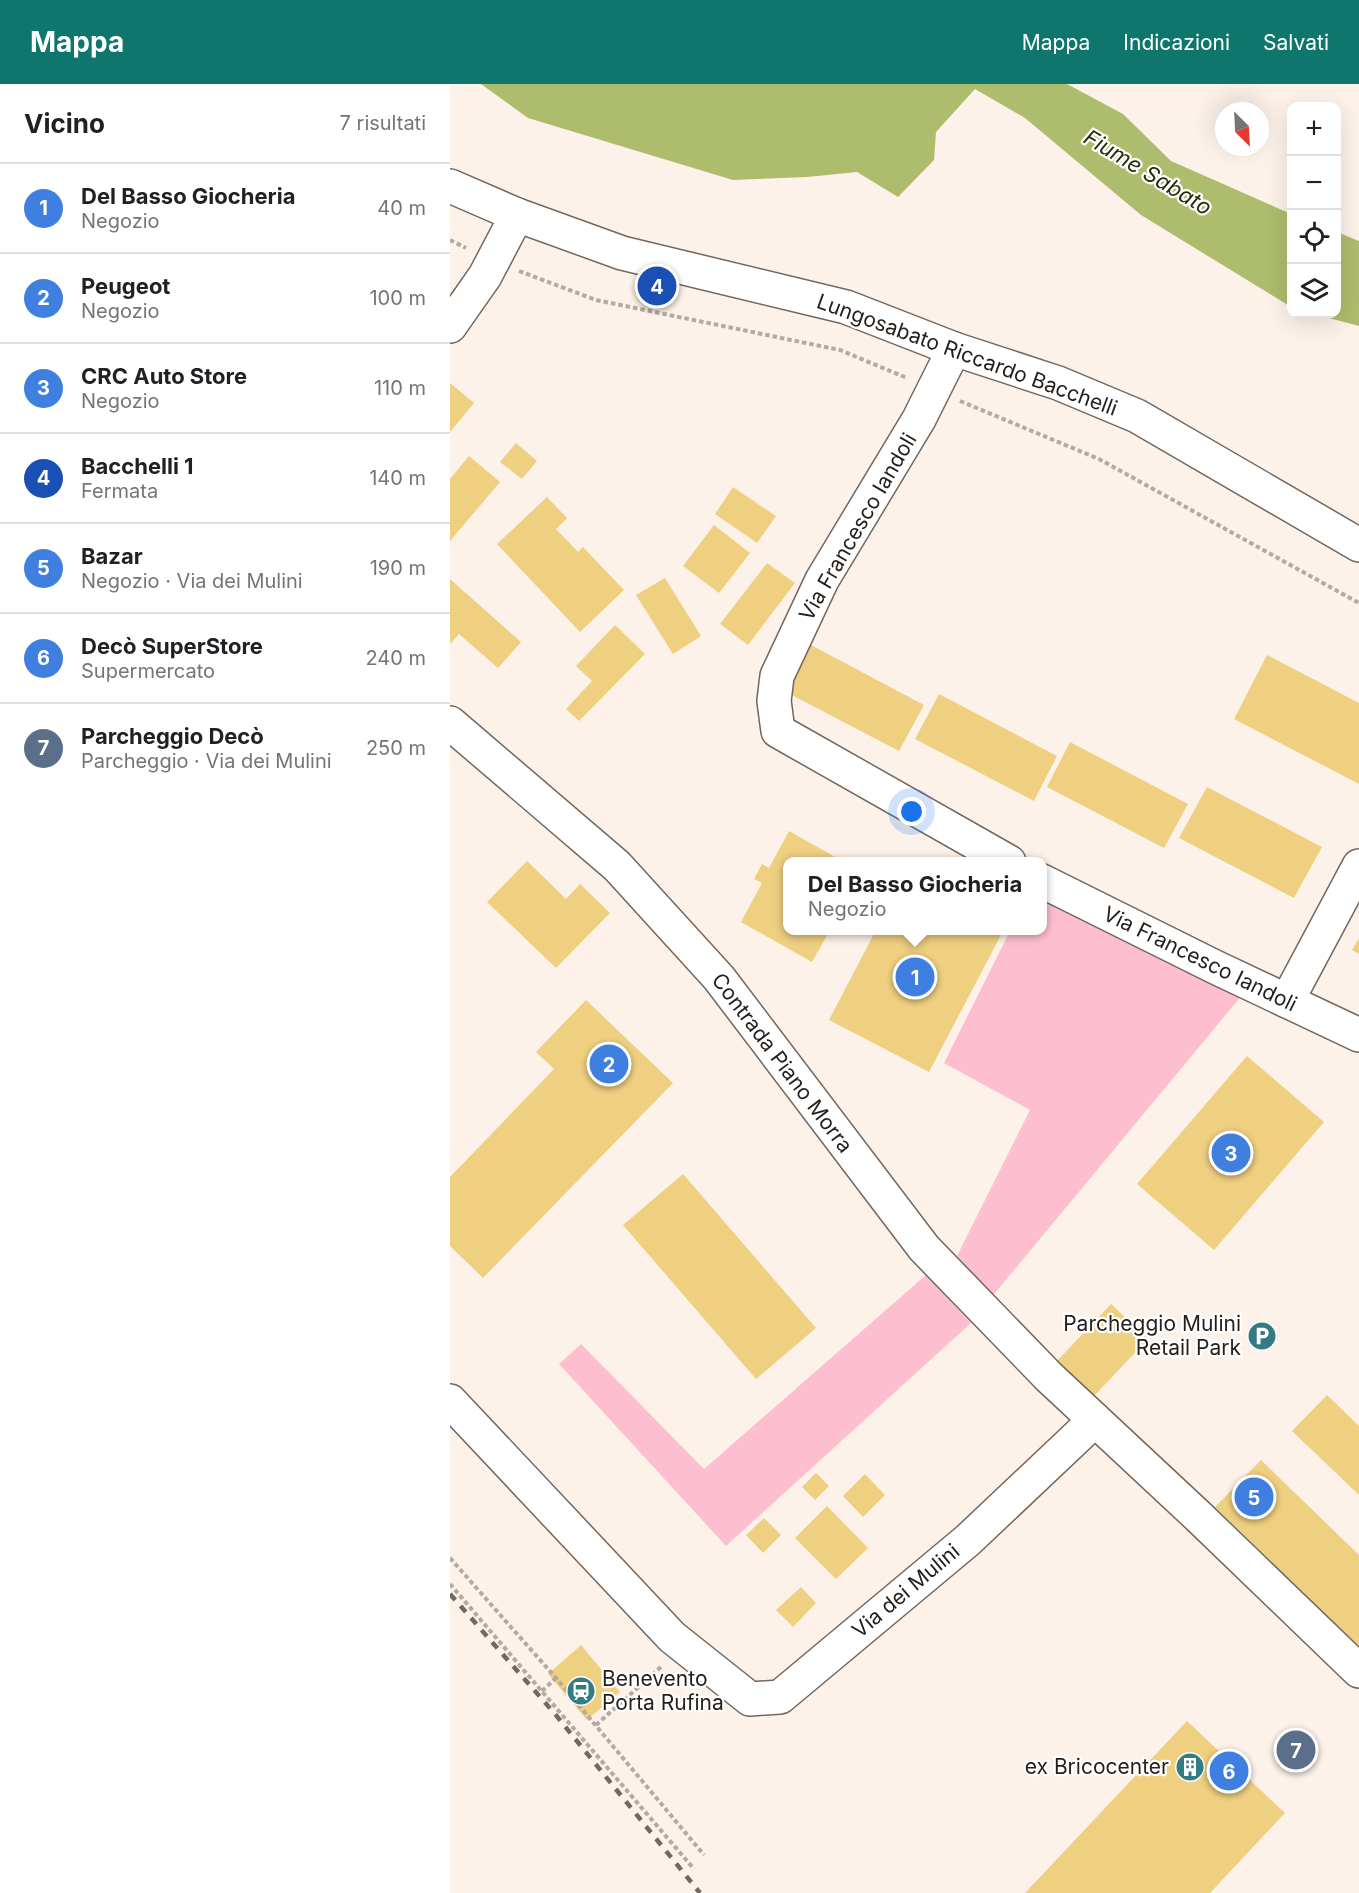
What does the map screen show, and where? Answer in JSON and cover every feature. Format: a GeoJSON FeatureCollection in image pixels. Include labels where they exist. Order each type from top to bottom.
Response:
{"type":"FeatureCollection","features":[{"type":"Feature","properties":{"kind":"street","name":"Lungosabato Riccardo Bacchelli"},"geometry":{"type":"LineString","coordinates":[[450,186],[517,215],[622,253],[846,308],[954,349],[1058,383],[1137,416],[1359,545]]}},
{"type":"Feature","properties":{"kind":"street"},"geometry":{"type":"LineString","coordinates":[[450,326],[485,276],[517,215]]}},
{"type":"Feature","properties":{"kind":"street","name":"Via Francesco Iandoli"},"geometry":{"type":"LineString","coordinates":[[954,349],[919,419],[822,580],[777,676],[774,701],[778,731],[1002,857]]}},
{"type":"Feature","properties":{"kind":"street","name":"Contrada Piano Morra"},"geometry":{"type":"LineString","coordinates":[[450,723],[617,867],[719,978],[924,1248],[1049,1377],[1095,1420]]}},
{"type":"Feature","properties":{"kind":"street"},"geometry":{"type":"LineString","coordinates":[[1287,1001],[1359,866]]}},
{"type":"Feature","properties":{"kind":"street","name":"Via Francesco Iandoli"},"geometry":{"type":"LineString","coordinates":[[1047,883],[1359,1035]]}},
{"type":"Feature","properties":{"kind":"street","name":"Via dei Mulini"},"geometry":{"type":"LineString","coordinates":[[450,1401],[672,1637],[750,1699],[780,1697],[968,1540],[1095,1420]]}},
{"type":"Feature","properties":{"kind":"street"},"geometry":{"type":"LineString","coordinates":[[1095,1420],[1359,1671]]}},
{"type":"Feature","properties":{"kind":"path"},"geometry":{"type":"LineString","coordinates":[[450,1558],[556,1678],[704,1855]]}},
{"type":"Feature","properties":{"kind":"path"},"geometry":{"type":"LineString","coordinates":[[450,1584],[694,1869]]}},
{"type":"Feature","properties":{"kind":"path"},"geometry":{"type":"LineString","coordinates":[[596,1725],[685,1647]]}},
{"type":"Feature","properties":{"kind":"path"},"geometry":{"type":"LineString","coordinates":[[542,1690],[556,1678]]}},
{"type":"Feature","properties":{"kind":"shaded area"},"geometry":{"type":"Polygon","coordinates":[[[1047,896],[1243,994],[990,1299],[957,1256],[1030,1110],[944,1063],[1008,935],[1047,935],[1047,896]]]}},
{"type":"Feature","properties":{"kind":"shaded area"},"geometry":{"type":"Polygon","coordinates":[[[926,1275],[971,1323],[726,1546],[559,1364],[581,1344],[704,1469],[926,1275]]]}},
{"type":"Feature","properties":{"kind":"water","name":"Fiume Sabato"},"geometry":{"type":"Polygon","coordinates":[[[481,84],[1067,84],[1123,114],[1171,161],[1287,212],[1287,305],[1141,215],[1025,118],[975,89],[936,132],[934,160],[898,197],[857,172],[733,180],[528,118],[481,84]]]}},
{"type":"Feature","properties":{"kind":"water"},"geometry":{"type":"Polygon","coordinates":[[[1341,234],[1359,241],[1359,326],[1329,318],[1341,318],[1341,234]]]}},
{"type":"Feature","properties":{"kind":"building"},"geometry":{"type":"Polygon","coordinates":[[[450,383],[474,403],[450,432],[450,383]]]}},
{"type":"Feature","properties":{"kind":"building"},"geometry":{"type":"Polygon","coordinates":[[[516,443],[537,461],[522,479],[500,462],[516,443]]]}},
{"type":"Feature","properties":{"kind":"building"},"geometry":{"type":"Polygon","coordinates":[[[469,456],[500,482],[450,541],[450,479],[469,456]]]}},
{"type":"Feature","properties":{"kind":"building"},"geometry":{"type":"Polygon","coordinates":[[[733,487],[776,516],[757,543],[715,514],[733,487]]]}},
{"type":"Feature","properties":{"kind":"building"},"geometry":{"type":"Polygon","coordinates":[[[547,497],[567,518],[556,529],[578,552],[583,547],[624,590],[580,632],[497,544],[547,497]]]}},
{"type":"Feature","properties":{"kind":"building"},"geometry":{"type":"Polygon","coordinates":[[[714,525],[750,553],[719,593],[683,566],[714,525]]]}},
{"type":"Feature","properties":{"kind":"building"},"geometry":{"type":"Polygon","coordinates":[[[767,563],[795,583],[748,645],[720,624],[767,563]]]}},
{"type":"Feature","properties":{"kind":"building"},"geometry":{"type":"Polygon","coordinates":[[[665,578],[701,636],[673,654],[636,595],[665,578]]]}},
{"type":"Feature","properties":{"kind":"building"},"geometry":{"type":"Polygon","coordinates":[[[450,579],[521,642],[498,668],[459,634],[450,644],[450,579]]]}},
{"type":"Feature","properties":{"kind":"building"},"geometry":{"type":"Polygon","coordinates":[[[615,625],[645,654],[579,721],[566,709],[592,681],[576,666],[615,625]]]}},
{"type":"Feature","properties":{"kind":"building"},"geometry":{"type":"Polygon","coordinates":[[[811,645],[924,705],[899,751],[786,692],[811,645]]]}},
{"type":"Feature","properties":{"kind":"building"},"geometry":{"type":"Polygon","coordinates":[[[1267,655],[1359,703],[1359,784],[1234,719],[1267,655]]]}},
{"type":"Feature","properties":{"kind":"building"},"geometry":{"type":"Polygon","coordinates":[[[939,694],[1057,756],[1034,801],[915,739],[939,694]]]}},
{"type":"Feature","properties":{"kind":"building"},"geometry":{"type":"Polygon","coordinates":[[[1070,742],[1188,804],[1164,848],[1047,787],[1070,742]]]}},
{"type":"Feature","properties":{"kind":"building"},"geometry":{"type":"Polygon","coordinates":[[[1207,787],[1322,847],[1294,898],[1179,838],[1207,787]]]}},
{"type":"Feature","properties":{"kind":"building"},"geometry":{"type":"Polygon","coordinates":[[[789,831],[835,857],[783,857],[783,935],[827,935],[812,962],[741,922],[762,883],[754,879],[762,864],[769,868],[789,831]]]}},
{"type":"Feature","properties":{"kind":"building"},"geometry":{"type":"Polygon","coordinates":[[[527,861],[566,899],[580,884],[610,913],[556,968],[487,902],[527,861]]]}},
{"type":"Feature","properties":{"kind":"building"},"geometry":{"type":"Polygon","coordinates":[[[873,935],[1001,935],[929,1072],[829,1020],[873,935]]]}},
{"type":"Feature","properties":{"kind":"building"},"geometry":{"type":"Polygon","coordinates":[[[1359,938],[1359,954],[1352,950],[1359,938]]]}},
{"type":"Feature","properties":{"kind":"building"},"geometry":{"type":"Polygon","coordinates":[[[586,1000],[673,1083],[483,1278],[450,1246],[450,1177],[554,1069],[536,1052],[586,1000]]]}},
{"type":"Feature","properties":{"kind":"building"},"geometry":{"type":"Polygon","coordinates":[[[1247,1056],[1324,1122],[1214,1250],[1137,1184],[1247,1056]]]}},
{"type":"Feature","properties":{"kind":"building"},"geometry":{"type":"Polygon","coordinates":[[[683,1174],[816,1328],[756,1379],[623,1225],[683,1174]]]}},
{"type":"Feature","properties":{"kind":"building"},"geometry":{"type":"Polygon","coordinates":[[[1111,1304],[1148,1339],[1094,1396],[1057,1361],[1111,1304]]]}},
{"type":"Feature","properties":{"kind":"building"},"geometry":{"type":"Polygon","coordinates":[[[1327,1395],[1359,1426],[1359,1495],[1292,1431],[1327,1395]]]}},
{"type":"Feature","properties":{"kind":"building"},"geometry":{"type":"Polygon","coordinates":[[[1261,1460],[1359,1555],[1359,1647],[1215,1507],[1261,1460]]]}},
{"type":"Feature","properties":{"kind":"building"},"geometry":{"type":"Polygon","coordinates":[[[816,1473],[829,1486],[815,1500],[802,1487],[816,1473]]]}},
{"type":"Feature","properties":{"kind":"building"},"geometry":{"type":"Polygon","coordinates":[[[865,1474],[885,1495],[863,1517],[843,1496],[865,1474]]]}},
{"type":"Feature","properties":{"kind":"building"},"geometry":{"type":"Polygon","coordinates":[[[827,1506],[868,1548],[836,1579],[795,1538],[827,1506]]]}},
{"type":"Feature","properties":{"kind":"building"},"geometry":{"type":"Polygon","coordinates":[[[764,1518],[781,1535],[763,1553],[746,1535],[764,1518]]]}},
{"type":"Feature","properties":{"kind":"building"},"geometry":{"type":"Polygon","coordinates":[[[801,1587],[816,1603],[793,1627],[776,1610],[801,1587]]]}},
{"type":"Feature","properties":{"kind":"building","name":"Benevento Porta Rufina"},"geometry":{"type":"Polygon","coordinates":[[[581,1645],[620,1692],[587,1720],[548,1674],[581,1645]]]}},
{"type":"Feature","properties":{"kind":"building","name":"ex Bricocenter"},"geometry":{"type":"Polygon","coordinates":[[[1187,1721],[1285,1813],[1210,1893],[1025,1893],[1187,1721]]]}},
{"type":"Feature","properties":{"kind":"railway"},"geometry":{"type":"LineString","coordinates":[[450,1594],[555,1714],[700,1893]]}},
{"type":"Feature","properties":{"kind":"place","name":"Bacchelli 1"},"geometry":{"type":"Point","coordinates":[657,286]}},
{"type":"Feature","properties":{"kind":"place","name":"Del Basso Giocheria"},"geometry":{"type":"Point","coordinates":[915,977]}},
{"type":"Feature","properties":{"kind":"place","name":"Peugeot"},"geometry":{"type":"Point","coordinates":[609,1064]}},
{"type":"Feature","properties":{"kind":"place","name":"CRC Auto Store"},"geometry":{"type":"Point","coordinates":[1231,1153]}},
{"type":"Feature","properties":{"kind":"place","name":"Parcheggio Mulini Retail Park"},"geometry":{"type":"Point","coordinates":[1262,1336]}},
{"type":"Feature","properties":{"kind":"place","name":"Bazar"},"geometry":{"type":"Point","coordinates":[1254,1497]}},
{"type":"Feature","properties":{"kind":"place","name":"Benevento Porta Rufina"},"geometry":{"type":"Point","coordinates":[581,1691]}},
{"type":"Feature","properties":{"kind":"place","name":"Parcheggio Decò"},"geometry":{"type":"Point","coordinates":[1296,1750]}},
{"type":"Feature","properties":{"kind":"place","name":"ex Bricocenter"},"geometry":{"type":"Point","coordinates":[1190,1767]}},
{"type":"Feature","properties":{"kind":"place","name":"Decò SuperStore"},"geometry":{"type":"Point","coordinates":[1229,1771]}}]}
